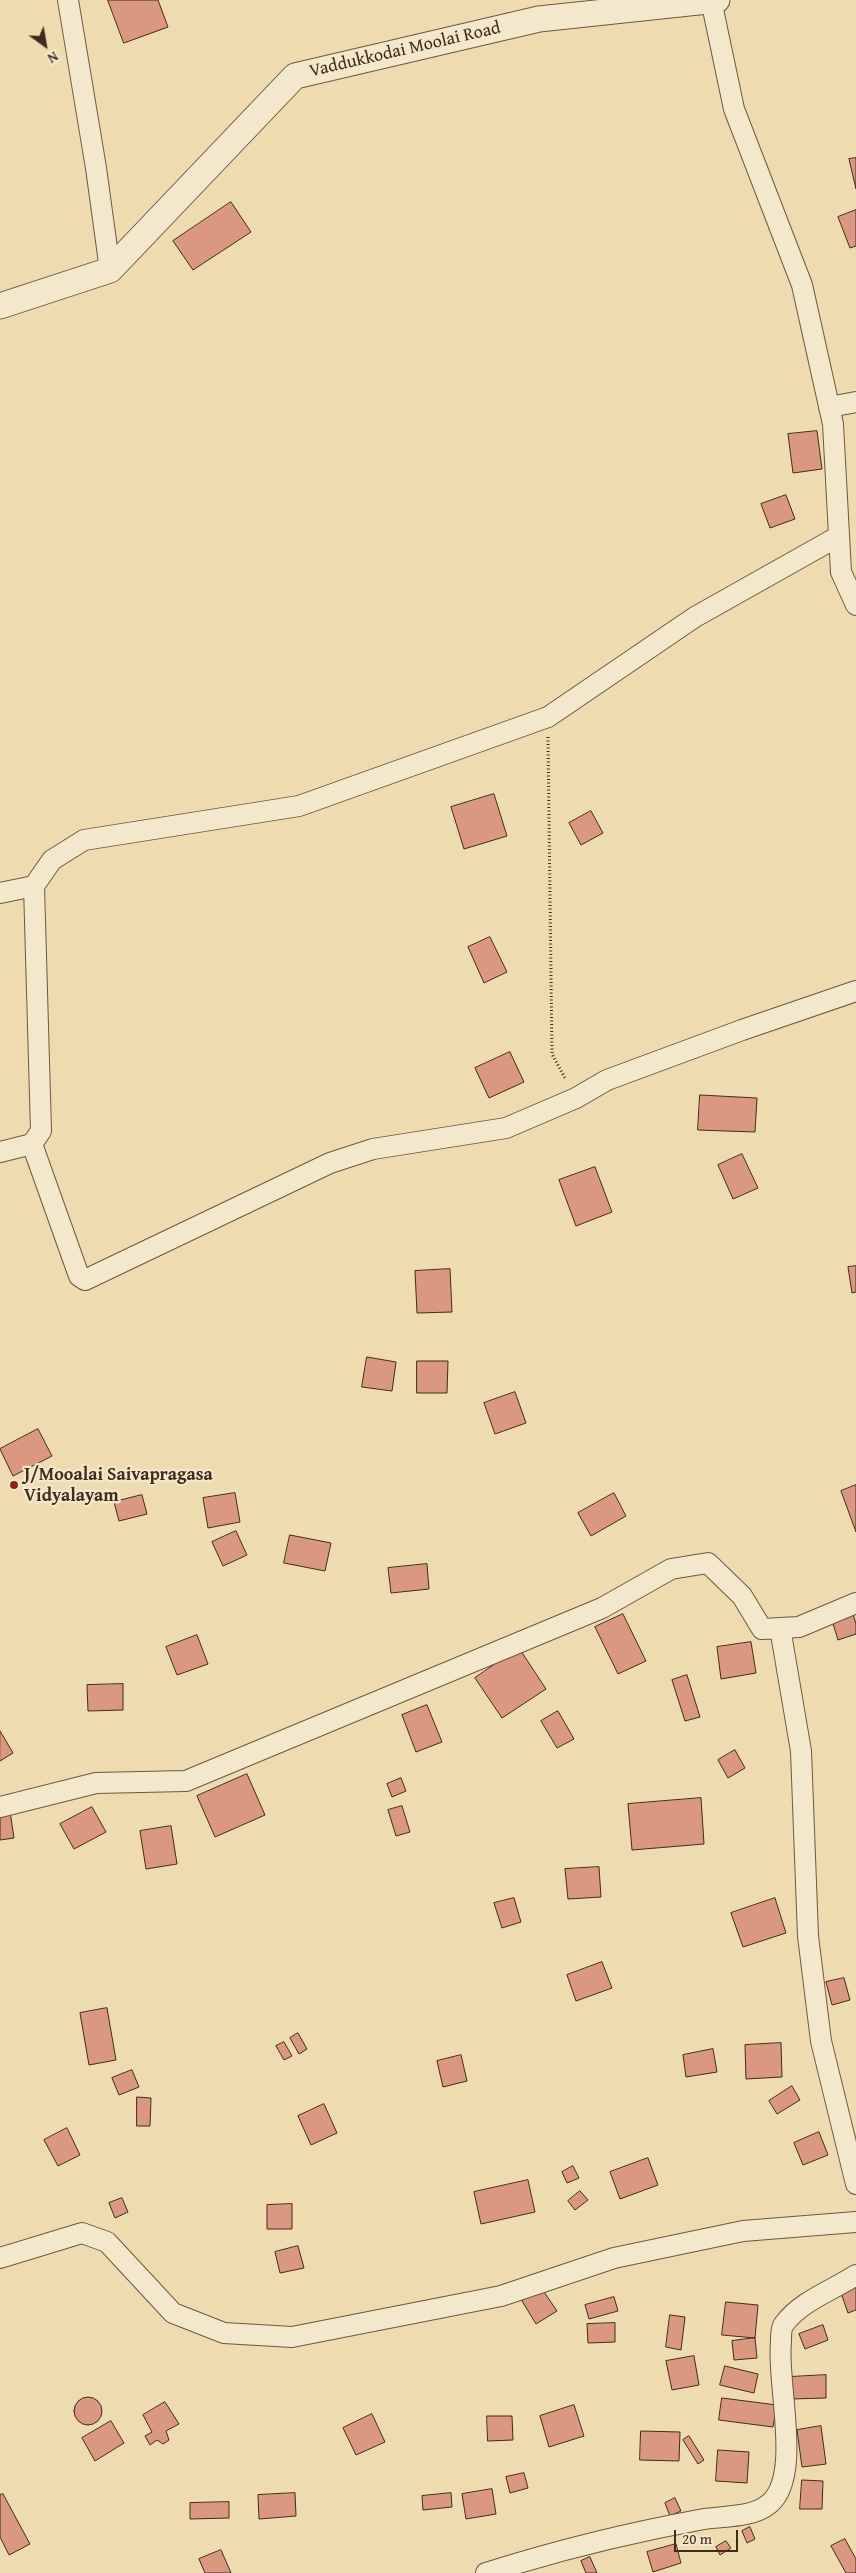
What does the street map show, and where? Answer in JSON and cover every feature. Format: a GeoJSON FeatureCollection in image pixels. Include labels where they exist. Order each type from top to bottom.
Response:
{"type":"FeatureCollection","features":[{"type":"Feature","properties":{"kind":"street"},"geometry":{"type":"LineString","coordinates":[[68,0],[96,168],[110,270]]}},
{"type":"Feature","properties":{"kind":"street"},"geometry":{"type":"LineString","coordinates":[[713,0],[734,108],[802,285],[833,424],[841,572],[856,605]]}},
{"type":"Feature","properties":{"kind":"street","name":"Vaddukkodai Moolai Road"},"geometry":{"type":"LineString","coordinates":[[0,306],[110,270],[294,76],[539,19],[713,0]]}},
{"type":"Feature","properties":{"kind":"street"},"geometry":{"type":"LineString","coordinates":[[829,407],[856,402]]}},
{"type":"Feature","properties":{"kind":"street"},"geometry":{"type":"LineString","coordinates":[[0,1152],[32,1144],[41,1131],[34,886],[52,860],[84,840],[299,806],[548,717],[695,617],[839,536]]}},
{"type":"Feature","properties":{"kind":"street"},"geometry":{"type":"LineString","coordinates":[[0,893],[34,886]]}},
{"type":"Feature","properties":{"kind":"street"},"geometry":{"type":"LineString","coordinates":[[32,1144],[79,1276],[85,1280],[330,1163],[373,1149],[506,1128],[576,1098],[607,1080],[742,1030],[856,991]]}},
{"type":"Feature","properties":{"kind":"street"},"geometry":{"type":"LineString","coordinates":[[0,1806],[96,1783],[186,1781],[602,1608],[671,1570],[708,1563],[742,1596],[762,1629],[799,1627],[856,1603]]}},
{"type":"Feature","properties":{"kind":"street"},"geometry":{"type":"LineString","coordinates":[[780,1628],[801,1751],[808,1936],[821,2041],[856,2184]]}},
{"type":"Feature","properties":{"kind":"street"},"geometry":{"type":"LineString","coordinates":[[0,2258],[82,2233],[107,2242],[173,2313],[224,2333],[292,2337],[501,2296],[614,2258],[743,2231],[856,2222]]}},
{"type":"Feature","properties":{"kind":"street"},"geometry":{"type":"LineString","coordinates":[[486,2573],[535,2558],[694,2521],[758,2511],[771,2504],[780,2489],[787,2441],[779,2356],[783,2326],[795,2312],[856,2275]]}},
{"type":"Feature","properties":{"kind":"path"},"geometry":{"type":"LineString","coordinates":[[548,717],[552,1054],[576,1098]]}},
{"type":"Feature","properties":{"kind":"building"},"geometry":{"type":"Polygon","coordinates":[[[108,0],[158,0],[168,27],[124,43],[108,0]]]}},
{"type":"Feature","properties":{"kind":"building"},"geometry":{"type":"Polygon","coordinates":[[[856,158],[856,189],[849,159],[856,158]]]}},
{"type":"Feature","properties":{"kind":"building"},"geometry":{"type":"Polygon","coordinates":[[[231,202],[251,232],[193,270],[173,241],[231,202]]]}},
{"type":"Feature","properties":{"kind":"building"},"geometry":{"type":"Polygon","coordinates":[[[856,210],[856,246],[850,248],[838,217],[856,210]]]}},
{"type":"Feature","properties":{"kind":"building"},"geometry":{"type":"Polygon","coordinates":[[[817,431],[822,469],[793,473],[788,434],[817,431]]]}},
{"type":"Feature","properties":{"kind":"building"},"geometry":{"type":"Polygon","coordinates":[[[786,495],[795,519],[770,528],[761,504],[786,495]]]}},
{"type":"Feature","properties":{"kind":"building"},"geometry":{"type":"Polygon","coordinates":[[[494,794],[507,836],[464,849],[451,807],[494,794]]]}},
{"type":"Feature","properties":{"kind":"building"},"geometry":{"type":"Polygon","coordinates":[[[591,811],[603,833],[581,845],[569,823],[591,811]]]}},
{"type":"Feature","properties":{"kind":"building"},"geometry":{"type":"Polygon","coordinates":[[[490,937],[507,972],[484,983],[468,947],[490,937]]]}},
{"type":"Feature","properties":{"kind":"building"},"geometry":{"type":"Polygon","coordinates":[[[510,1052],[524,1082],[489,1098],[475,1068],[510,1052]]]}},
{"type":"Feature","properties":{"kind":"building"},"geometry":{"type":"Polygon","coordinates":[[[700,1095],[757,1098],[755,1132],[698,1130],[700,1095]]]}},
{"type":"Feature","properties":{"kind":"building"},"geometry":{"type":"Polygon","coordinates":[[[742,1154],[758,1188],[733,1199],[718,1165],[742,1154]]]}},
{"type":"Feature","properties":{"kind":"building"},"geometry":{"type":"Polygon","coordinates":[[[595,1167],[612,1212],[576,1226],[559,1180],[595,1167]]]}},
{"type":"Feature","properties":{"kind":"building"},"geometry":{"type":"Polygon","coordinates":[[[856,1266],[856,1292],[852,1293],[848,1267],[856,1266]]]}},
{"type":"Feature","properties":{"kind":"building"},"geometry":{"type":"Polygon","coordinates":[[[450,1269],[452,1312],[417,1313],[415,1271],[450,1269]]]}},
{"type":"Feature","properties":{"kind":"building"},"geometry":{"type":"Polygon","coordinates":[[[367,1357],[396,1362],[392,1391],[362,1387],[367,1357]]]}},
{"type":"Feature","properties":{"kind":"building"},"geometry":{"type":"Polygon","coordinates":[[[417,1361],[448,1361],[447,1393],[417,1393],[417,1361]]]}},
{"type":"Feature","properties":{"kind":"building"},"geometry":{"type":"Polygon","coordinates":[[[515,1392],[526,1423],[495,1434],[484,1403],[515,1392]]]}},
{"type":"Feature","properties":{"kind":"building"},"geometry":{"type":"Polygon","coordinates":[[[38,1429],[52,1456],[13,1476],[0,1449],[38,1429]]]}},
{"type":"Feature","properties":{"kind":"building"},"geometry":{"type":"Polygon","coordinates":[[[856,1485],[856,1532],[841,1491],[856,1485]]]}},
{"type":"Feature","properties":{"kind":"building"},"geometry":{"type":"Polygon","coordinates":[[[235,1493],[240,1522],[208,1528],[203,1498],[235,1493]]]}},
{"type":"Feature","properties":{"kind":"building"},"geometry":{"type":"Polygon","coordinates":[[[614,1493],[626,1516],[591,1536],[578,1513],[614,1493]]]}},
{"type":"Feature","properties":{"kind":"building"},"geometry":{"type":"Polygon","coordinates":[[[142,1495],[147,1514],[119,1521],[114,1502],[142,1495]]]}},
{"type":"Feature","properties":{"kind":"building"},"geometry":{"type":"Polygon","coordinates":[[[236,1531],[247,1555],[223,1566],[212,1542],[236,1531]]]}},
{"type":"Feature","properties":{"kind":"building"},"geometry":{"type":"Polygon","coordinates":[[[290,1535],[331,1543],[325,1571],[284,1563],[290,1535]]]}},
{"type":"Feature","properties":{"kind":"building"},"geometry":{"type":"Polygon","coordinates":[[[427,1564],[429,1589],[391,1593],[388,1568],[427,1564]]]}},
{"type":"Feature","properties":{"kind":"building"},"geometry":{"type":"Polygon","coordinates":[[[852,1610],[856,1624],[856,1634],[838,1640],[831,1617],[852,1610]]]}},
{"type":"Feature","properties":{"kind":"building"},"geometry":{"type":"Polygon","coordinates":[[[623,1614],[646,1661],[618,1674],[595,1627],[623,1614]]]}},
{"type":"Feature","properties":{"kind":"building"},"geometry":{"type":"Polygon","coordinates":[[[197,1635],[208,1664],[177,1675],[166,1647],[197,1635]]]}},
{"type":"Feature","properties":{"kind":"building"},"geometry":{"type":"Polygon","coordinates":[[[751,1642],[756,1673],[721,1679],[717,1647],[751,1642]]]}},
{"type":"Feature","properties":{"kind":"building"},"geometry":{"type":"Polygon","coordinates":[[[519,1648],[546,1689],[502,1718],[475,1678],[519,1648]]]}},
{"type":"Feature","properties":{"kind":"building"},"geometry":{"type":"Polygon","coordinates":[[[687,1675],[700,1717],[685,1721],[672,1680],[687,1675]]]}},
{"type":"Feature","properties":{"kind":"building"},"geometry":{"type":"Polygon","coordinates":[[[123,1684],[123,1710],[88,1711],[87,1685],[123,1684]]]}},
{"type":"Feature","properties":{"kind":"building"},"geometry":{"type":"Polygon","coordinates":[[[427,1705],[442,1742],[416,1752],[402,1715],[427,1705]]]}},
{"type":"Feature","properties":{"kind":"building"},"geometry":{"type":"Polygon","coordinates":[[[558,1711],[574,1739],[557,1748],[541,1721],[558,1711]]]}},
{"type":"Feature","properties":{"kind":"building"},"geometry":{"type":"Polygon","coordinates":[[[0,1731],[13,1753],[0,1761],[0,1731]]]}},
{"type":"Feature","properties":{"kind":"building"},"geometry":{"type":"Polygon","coordinates":[[[735,1750],[745,1768],[728,1778],[718,1760],[735,1750]]]}},
{"type":"Feature","properties":{"kind":"building"},"geometry":{"type":"Polygon","coordinates":[[[247,1774],[265,1815],[215,1837],[197,1796],[247,1774]]]}},
{"type":"Feature","properties":{"kind":"building"},"geometry":{"type":"Polygon","coordinates":[[[401,1778],[406,1791],[392,1797],[387,1784],[401,1778]]]}},
{"type":"Feature","properties":{"kind":"building"},"geometry":{"type":"Polygon","coordinates":[[[701,1798],[704,1844],[632,1850],[628,1804],[701,1798]]]}},
{"type":"Feature","properties":{"kind":"building"},"geometry":{"type":"Polygon","coordinates":[[[402,1806],[410,1832],[396,1836],[388,1810],[402,1806]]]}},
{"type":"Feature","properties":{"kind":"building"},"geometry":{"type":"Polygon","coordinates":[[[92,1807],[106,1832],[74,1849],[60,1824],[92,1807]]]}},
{"type":"Feature","properties":{"kind":"building"},"geometry":{"type":"Polygon","coordinates":[[[10,1811],[14,1838],[0,1840],[0,1813],[10,1811]]]}},
{"type":"Feature","properties":{"kind":"building"},"geometry":{"type":"Polygon","coordinates":[[[171,1826],[177,1864],[146,1869],[140,1831],[171,1826]]]}},
{"type":"Feature","properties":{"kind":"building"},"geometry":{"type":"Polygon","coordinates":[[[599,1867],[601,1897],[568,1899],[565,1869],[599,1867]]]}},
{"type":"Feature","properties":{"kind":"building"},"geometry":{"type":"Polygon","coordinates":[[[514,1898],[521,1922],[502,1928],[494,1903],[514,1898]]]}},
{"type":"Feature","properties":{"kind":"building"},"geometry":{"type":"Polygon","coordinates":[[[775,1898],[786,1933],[743,1947],[731,1913],[775,1898]]]}},
{"type":"Feature","properties":{"kind":"building"},"geometry":{"type":"Polygon","coordinates":[[[602,1962],[612,1988],[576,2001],[567,1975],[602,1962]]]}},
{"type":"Feature","properties":{"kind":"building"},"geometry":{"type":"Polygon","coordinates":[[[844,1978],[850,2000],[832,2005],[826,1982],[844,1978]]]}},
{"type":"Feature","properties":{"kind":"building"},"geometry":{"type":"Polygon","coordinates":[[[107,2008],[116,2060],[89,2065],[80,2013],[107,2008]]]}},
{"type":"Feature","properties":{"kind":"building"},"geometry":{"type":"Polygon","coordinates":[[[298,2033],[307,2049],[299,2054],[290,2038],[298,2033]]]}},
{"type":"Feature","properties":{"kind":"building"},"geometry":{"type":"Polygon","coordinates":[[[284,2042],[292,2056],[284,2060],[276,2046],[284,2042]]]}},
{"type":"Feature","properties":{"kind":"building"},"geometry":{"type":"Polygon","coordinates":[[[781,2043],[782,2077],[746,2079],[745,2045],[781,2043]]]}},
{"type":"Feature","properties":{"kind":"building"},"geometry":{"type":"Polygon","coordinates":[[[713,2049],[717,2072],[686,2077],[683,2055],[713,2049]]]}},
{"type":"Feature","properties":{"kind":"building"},"geometry":{"type":"Polygon","coordinates":[[[461,2055],[467,2081],[443,2087],[437,2061],[461,2055]]]}},
{"type":"Feature","properties":{"kind":"building"},"geometry":{"type":"Polygon","coordinates":[[[132,2070],[139,2087],[119,2095],[112,2078],[132,2070]]]}},
{"type":"Feature","properties":{"kind":"building"},"geometry":{"type":"Polygon","coordinates":[[[792,2086],[800,2100],[777,2114],[769,2101],[792,2086]]]}},
{"type":"Feature","properties":{"kind":"building"},"geometry":{"type":"Polygon","coordinates":[[[137,2097],[151,2098],[150,2126],[137,2126],[137,2097]]]}},
{"type":"Feature","properties":{"kind":"building"},"geometry":{"type":"Polygon","coordinates":[[[324,2104],[337,2133],[311,2145],[298,2116],[324,2104]]]}},
{"type":"Feature","properties":{"kind":"building"},"geometry":{"type":"Polygon","coordinates":[[[67,2128],[80,2155],[58,2166],[44,2140],[67,2128]]]}},
{"type":"Feature","properties":{"kind":"building"},"geometry":{"type":"Polygon","coordinates":[[[819,2132],[828,2155],[803,2165],[794,2143],[819,2132]]]}},
{"type":"Feature","properties":{"kind":"building"},"geometry":{"type":"Polygon","coordinates":[[[648,2158],[658,2185],[620,2199],[610,2172],[648,2158]]]}},
{"type":"Feature","properties":{"kind":"building"},"geometry":{"type":"Polygon","coordinates":[[[573,2166],[579,2178],[567,2183],[562,2172],[573,2166]]]}},
{"type":"Feature","properties":{"kind":"building"},"geometry":{"type":"Polygon","coordinates":[[[528,2180],[535,2212],[481,2224],[474,2192],[528,2180]]]}},
{"type":"Feature","properties":{"kind":"building"},"geometry":{"type":"Polygon","coordinates":[[[580,2191],[588,2200],[575,2210],[568,2201],[580,2191]]]}},
{"type":"Feature","properties":{"kind":"building"},"geometry":{"type":"Polygon","coordinates":[[[122,2198],[128,2212],[115,2218],[109,2203],[122,2198]]]}},
{"type":"Feature","properties":{"kind":"building"},"geometry":{"type":"Polygon","coordinates":[[[292,2204],[292,2229],[267,2229],[267,2205],[292,2204]]]}},
{"type":"Feature","properties":{"kind":"building"},"geometry":{"type":"Polygon","coordinates":[[[298,2246],[304,2268],[280,2273],[275,2252],[298,2246]]]}},
{"type":"Feature","properties":{"kind":"building"},"geometry":{"type":"Polygon","coordinates":[[[856,2287],[856,2310],[848,2313],[841,2293],[856,2287]]]}},
{"type":"Feature","properties":{"kind":"building"},"geometry":{"type":"Polygon","coordinates":[[[542,2289],[557,2311],[536,2324],[522,2301],[542,2289]]]}},
{"type":"Feature","properties":{"kind":"building"},"geometry":{"type":"Polygon","coordinates":[[[614,2297],[618,2311],[589,2319],[585,2305],[614,2297]]]}},
{"type":"Feature","properties":{"kind":"building"},"geometry":{"type":"Polygon","coordinates":[[[726,2302],[758,2305],[755,2338],[722,2335],[726,2302]]]}},
{"type":"Feature","properties":{"kind":"building"},"geometry":{"type":"Polygon","coordinates":[[[670,2315],[685,2317],[681,2350],[666,2347],[670,2315]]]}},
{"type":"Feature","properties":{"kind":"building"},"geometry":{"type":"Polygon","coordinates":[[[615,2323],[615,2342],[588,2343],[587,2324],[615,2323]]]}},
{"type":"Feature","properties":{"kind":"building"},"geometry":{"type":"Polygon","coordinates":[[[823,2325],[828,2340],[805,2349],[799,2334],[823,2325]]]}},
{"type":"Feature","properties":{"kind":"building"},"geometry":{"type":"Polygon","coordinates":[[[755,2338],[757,2358],[734,2360],[732,2341],[755,2338]]]}},
{"type":"Feature","properties":{"kind":"building"},"geometry":{"type":"Polygon","coordinates":[[[694,2356],[699,2385],[672,2390],[666,2361],[694,2356]]]}},
{"type":"Feature","properties":{"kind":"building"},"geometry":{"type":"Polygon","coordinates":[[[725,2366],[758,2374],[754,2393],[720,2385],[725,2366]]]}},
{"type":"Feature","properties":{"kind":"building"},"geometry":{"type":"Polygon","coordinates":[[[826,2375],[826,2398],[791,2399],[790,2377],[826,2375]]]}},
{"type":"Feature","properties":{"kind":"building"},"geometry":{"type":"Polygon","coordinates":[[[88,2397],[98,2401],[102,2411],[98,2421],[88,2425],[78,2421],[74,2411],[78,2401],[88,2397]]]}},
{"type":"Feature","properties":{"kind":"building"},"geometry":{"type":"Polygon","coordinates":[[[722,2398],[777,2405],[773,2427],[719,2420],[722,2398]]]}},
{"type":"Feature","properties":{"kind":"building"},"geometry":{"type":"Polygon","coordinates":[[[165,2402],[179,2424],[166,2431],[169,2440],[163,2444],[157,2440],[150,2445],[145,2436],[152,2432],[143,2415],[165,2402]]]}},
{"type":"Feature","properties":{"kind":"building"},"geometry":{"type":"Polygon","coordinates":[[[574,2405],[584,2436],[549,2447],[540,2416],[574,2405]]]}},
{"type":"Feature","properties":{"kind":"building"},"geometry":{"type":"Polygon","coordinates":[[[372,2414],[385,2442],[356,2455],[343,2428],[372,2414]]]}},
{"type":"Feature","properties":{"kind":"building"},"geometry":{"type":"Polygon","coordinates":[[[487,2416],[512,2416],[513,2440],[488,2441],[487,2416]]]}},
{"type":"Feature","properties":{"kind":"building"},"geometry":{"type":"Polygon","coordinates":[[[111,2421],[124,2443],[95,2461],[82,2438],[111,2421]]]}},
{"type":"Feature","properties":{"kind":"building"},"geometry":{"type":"Polygon","coordinates":[[[821,2426],[826,2464],[802,2467],[797,2430],[821,2426]]]}},
{"type":"Feature","properties":{"kind":"building"},"geometry":{"type":"Polygon","coordinates":[[[641,2431],[680,2432],[679,2461],[640,2460],[641,2431]]]}},
{"type":"Feature","properties":{"kind":"building"},"geometry":{"type":"Polygon","coordinates":[[[689,2436],[704,2460],[698,2464],[683,2440],[689,2436]]]}},
{"type":"Feature","properties":{"kind":"building"},"geometry":{"type":"Polygon","coordinates":[[[718,2450],[749,2452],[747,2483],[716,2481],[718,2450]]]}},
{"type":"Feature","properties":{"kind":"building"},"geometry":{"type":"Polygon","coordinates":[[[524,2473],[528,2488],[510,2493],[506,2477],[524,2473]]]}},
{"type":"Feature","properties":{"kind":"building"},"geometry":{"type":"Polygon","coordinates":[[[802,2480],[823,2481],[822,2509],[800,2509],[802,2480]]]}},
{"type":"Feature","properties":{"kind":"building"},"geometry":{"type":"Polygon","coordinates":[[[492,2489],[496,2514],[466,2519],[462,2494],[492,2489]]]}},
{"type":"Feature","properties":{"kind":"building"},"geometry":{"type":"Polygon","coordinates":[[[295,2493],[296,2516],[259,2519],[258,2495],[295,2493]]]}},
{"type":"Feature","properties":{"kind":"building"},"geometry":{"type":"Polygon","coordinates":[[[451,2493],[452,2507],[423,2510],[422,2496],[451,2493]]]}},
{"type":"Feature","properties":{"kind":"building"},"geometry":{"type":"Polygon","coordinates":[[[3,2494],[30,2544],[9,2555],[0,2537],[0,2495],[3,2494]]]}},
{"type":"Feature","properties":{"kind":"building"},"geometry":{"type":"Polygon","coordinates":[[[675,2498],[681,2511],[670,2516],[665,2503],[675,2498]]]}},
{"type":"Feature","properties":{"kind":"building"},"geometry":{"type":"Polygon","coordinates":[[[229,2502],[229,2518],[190,2519],[190,2503],[229,2502]]]}},
{"type":"Feature","properties":{"kind":"building"},"geometry":{"type":"Polygon","coordinates":[[[750,2527],[755,2539],[747,2543],[742,2531],[750,2527]]]}},
{"type":"Feature","properties":{"kind":"building"},"geometry":{"type":"Polygon","coordinates":[[[845,2539],[856,2559],[856,2573],[846,2573],[831,2546],[845,2539]]]}},
{"type":"Feature","properties":{"kind":"building"},"geometry":{"type":"Polygon","coordinates":[[[726,2541],[731,2548],[720,2555],[716,2547],[726,2541]]]}},
{"type":"Feature","properties":{"kind":"building"},"geometry":{"type":"Polygon","coordinates":[[[676,2544],[681,2563],[653,2572],[647,2552],[676,2544]]]}},
{"type":"Feature","properties":{"kind":"building"},"geometry":{"type":"Polygon","coordinates":[[[221,2550],[231,2573],[205,2573],[199,2559],[221,2550]]]}},
{"type":"Feature","properties":{"kind":"building"},"geometry":{"type":"Polygon","coordinates":[[[590,2557],[597,2573],[586,2573],[581,2561],[590,2557]]]}},
{"type":"Feature","properties":{"kind":"place","name":"J/Mooalai Saivapragasa Vidyalayam"},"geometry":{"type":"Point","coordinates":[14,1485]}}]}
